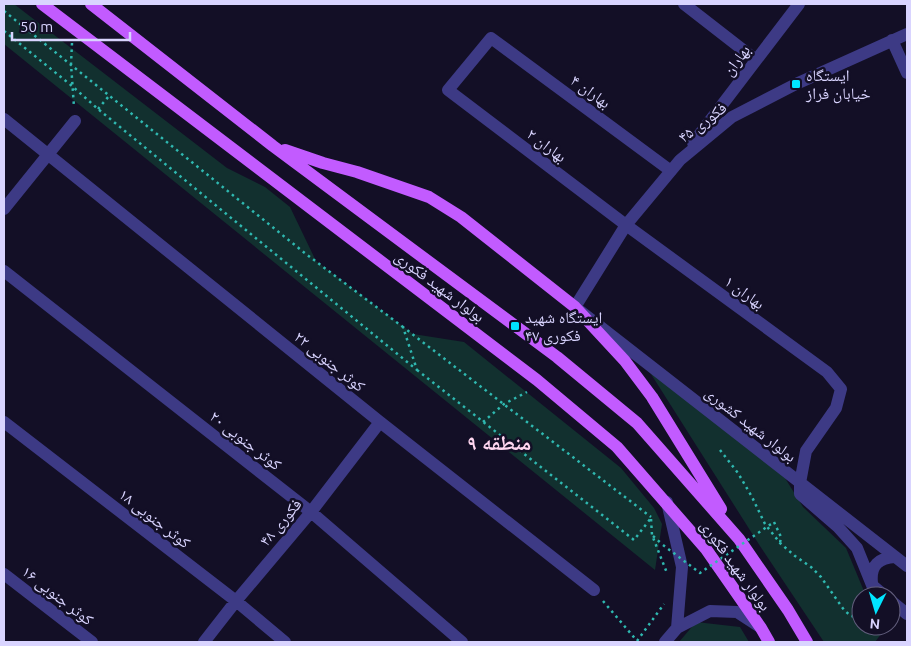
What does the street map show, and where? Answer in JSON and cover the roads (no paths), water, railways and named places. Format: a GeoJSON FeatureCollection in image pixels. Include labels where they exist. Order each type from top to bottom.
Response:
{"type":"FeatureCollection","features":[{"type":"Feature","properties":{"kind":"main road","name":"بولوار شهید فکوری"},"geometry":{"type":"LineString","coordinates":[[42,4],[536,380],[617,447],[667,502],[706,549],[769,642]]}},
{"type":"Feature","properties":{"kind":"main road","name":"بولوار شهید فکوری"},"geometry":{"type":"LineString","coordinates":[[90,4],[273,146],[557,357],[637,423],[738,539],[788,610],[807,642]]}},
{"type":"Feature","properties":{"kind":"main road"},"geometry":{"type":"LineString","coordinates":[[273,146],[429,196],[461,217],[576,307],[625,361],[652,396],[738,539]]}},
{"type":"Feature","properties":{"kind":"street"},"geometry":{"type":"LineString","coordinates":[[684,4],[756,60]]}},
{"type":"Feature","properties":{"kind":"street","name":"بهاران"},"geometry":{"type":"LineString","coordinates":[[680,160],[799,4]]}},
{"type":"Feature","properties":{"kind":"street","name":"فکوری ۴۵"},"geometry":{"type":"LineString","coordinates":[[576,307],[626,225],[680,160],[732,118],[796,84],[907,34]]}},
{"type":"Feature","properties":{"kind":"street","name":"بهاران ۲"},"geometry":{"type":"LineString","coordinates":[[491,38],[448,90],[626,225]]}},
{"type":"Feature","properties":{"kind":"street","name":"بهاران ۴"},"geometry":{"type":"LineString","coordinates":[[491,38],[671,171]]}},
{"type":"Feature","properties":{"kind":"street"},"geometry":{"type":"LineString","coordinates":[[892,40],[907,74]]}},
{"type":"Feature","properties":{"kind":"street","name":"کوثر جنوبی ۲۲"},"geometry":{"type":"LineString","coordinates":[[4,119],[380,422],[594,590]]}},
{"type":"Feature","properties":{"kind":"street"},"geometry":{"type":"LineString","coordinates":[[4,209],[75,121]]}},
{"type":"Feature","properties":{"kind":"street","name":"بهاران ۱"},"geometry":{"type":"LineString","coordinates":[[626,225],[827,372],[841,388],[836,408],[806,451],[800,483]]}},
{"type":"Feature","properties":{"kind":"street","name":"کوثر جنوبی ۲۰"},"geometry":{"type":"LineString","coordinates":[[4,271],[311,512],[462,642]]}},
{"type":"Feature","properties":{"kind":"street","name":"بولوار شهید کشوری"},"geometry":{"type":"LineString","coordinates":[[576,307],[907,566]]}},
{"type":"Feature","properties":{"kind":"street","name":"کوثر جنوبی ۱۸"},"geometry":{"type":"LineString","coordinates":[[4,422],[236,600],[285,642]]}},
{"type":"Feature","properties":{"kind":"street","name":"فکوری ۴۸"},"geometry":{"type":"LineString","coordinates":[[204,642],[236,600],[311,512],[380,422]]}},
{"type":"Feature","properties":{"kind":"street"},"geometry":{"type":"LineString","coordinates":[[800,483],[800,494],[838,527],[856,548],[872,585]]}},
{"type":"Feature","properties":{"kind":"street"},"geometry":{"type":"LineString","coordinates":[[667,502],[682,567],[677,628]]}},
{"type":"Feature","properties":{"kind":"street"},"geometry":{"type":"LineString","coordinates":[[872,585],[871,574],[875,564],[884,558],[895,557]]}},
{"type":"Feature","properties":{"kind":"street","name":"کوثر جنوبی ۱۶"},"geometry":{"type":"LineString","coordinates":[[4,574],[92,642]]}},
{"type":"Feature","properties":{"kind":"street"},"geometry":{"type":"LineString","coordinates":[[665,642],[677,628],[710,612],[737,612],[761,628]]}},
{"type":"Feature","properties":{"kind":"place","name":"ایستگاه خیابان فراز"},"geometry":{"type":"Point","coordinates":[796,84]}},
{"type":"Feature","properties":{"kind":"place","name":"ایستگاه شهید فکوری ۴۷"},"geometry":{"type":"Point","coordinates":[515,326]}},
{"type":"Feature","properties":{"kind":"district","name":"منطقه ۹"},"geometry":{"type":"Point","coordinates":[499,442]}}]}
